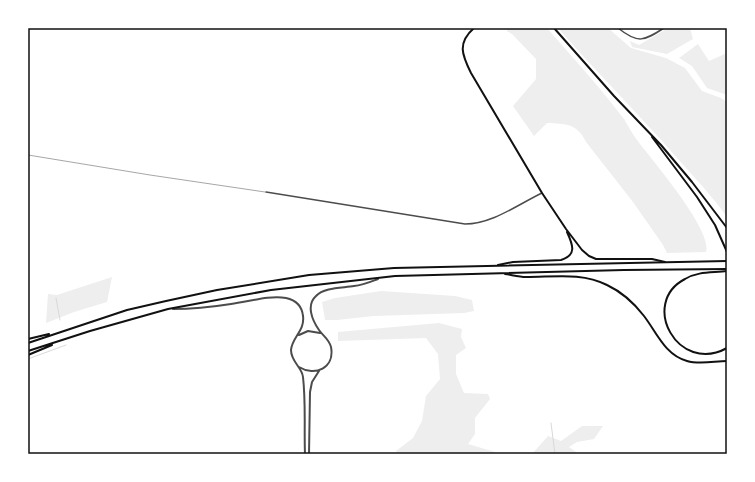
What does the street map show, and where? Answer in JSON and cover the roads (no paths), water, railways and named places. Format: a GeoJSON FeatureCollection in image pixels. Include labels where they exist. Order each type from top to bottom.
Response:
{"type":"FeatureCollection","features":[{"type":"Feature","properties":{"kind":"main road"},"geometry":{"type":"LineString","coordinates":[[474,28],[466,35],[463,41],[462,51],[471,73],[542,193],[582,250],[592,258],[652,259],[665,262]]}},
{"type":"Feature","properties":{"kind":"main road"},"geometry":{"type":"LineString","coordinates":[[554,28],[661,145],[692,182],[727,228]]}},
{"type":"Feature","properties":{"kind":"main road"},"geometry":{"type":"LineString","coordinates":[[643,126],[697,197],[715,225],[727,252]]}},
{"type":"Feature","properties":{"kind":"main road"},"geometry":{"type":"LineString","coordinates":[[498,265],[513,262],[561,260],[568,258],[572,254],[573,248],[566,229]]}},
{"type":"Feature","properties":{"kind":"main road"},"geometry":{"type":"LineString","coordinates":[[28,343],[127,310],[166,300],[271,280],[309,275],[394,268],[727,261]]}},
{"type":"Feature","properties":{"kind":"main road"},"geometry":{"type":"LineString","coordinates":[[28,351],[123,321],[172,309],[263,291],[384,277],[437,274],[727,270]]}},
{"type":"Feature","properties":{"kind":"main road"},"geometry":{"type":"LineString","coordinates":[[727,270],[702,273],[682,280],[671,292],[665,311],[666,324],[672,336],[676,342],[687,350],[694,353],[706,354],[720,352],[727,348]]}},
{"type":"Feature","properties":{"kind":"main road"},"geometry":{"type":"LineString","coordinates":[[502,273],[524,277],[579,277],[600,282],[616,290],[632,303],[650,324],[662,343],[677,357],[691,362],[727,362]]}},
{"type":"Feature","properties":{"kind":"main road"},"geometry":{"type":"LineString","coordinates":[[28,339],[56,333]]}},
{"type":"Feature","properties":{"kind":"main road"},"geometry":{"type":"LineString","coordinates":[[28,355],[58,341]]}},
{"type":"Feature","properties":{"kind":"street"},"geometry":{"type":"LineString","coordinates":[[618,28],[625,34],[640,39],[645,39],[664,28]]}},
{"type":"Feature","properties":{"kind":"street"},"geometry":{"type":"LineString","coordinates":[[266,192],[464,224],[477,224],[494,218],[542,193]]}},
{"type":"Feature","properties":{"kind":"street"},"geometry":{"type":"LineString","coordinates":[[309,454],[309,398],[312,382],[320,370],[328,364],[331,354],[329,341],[321,333],[310,311],[311,303],[316,296],[327,290],[365,284],[384,277]]}},
{"type":"Feature","properties":{"kind":"street"},"geometry":{"type":"LineString","coordinates":[[172,309],[212,307],[272,298],[286,298],[298,304],[302,312],[303,325],[294,341],[292,357],[302,373],[303,378],[305,454]]}},
{"type":"Feature","properties":{"kind":"street"},"geometry":{"type":"LineString","coordinates":[[298,336],[308,331],[317,331],[321,333]]}},
{"type":"Feature","properties":{"kind":"street"},"geometry":{"type":"LineString","coordinates":[[296,365],[308,371],[320,370]]}},
{"type":"Feature","properties":{"kind":"lane"},"geometry":{"type":"LineString","coordinates":[[28,155],[266,192]]}},
{"type":"Feature","properties":{"kind":"waterway"},"geometry":{"type":"LineString","coordinates":[[56,298],[60,320]]}},
{"type":"Feature","properties":{"kind":"waterway"},"geometry":{"type":"LineString","coordinates":[[28,359],[66,345]]}},
{"type":"Feature","properties":{"kind":"waterway"},"geometry":{"type":"LineString","coordinates":[[551,423],[555,454]]}}]}
